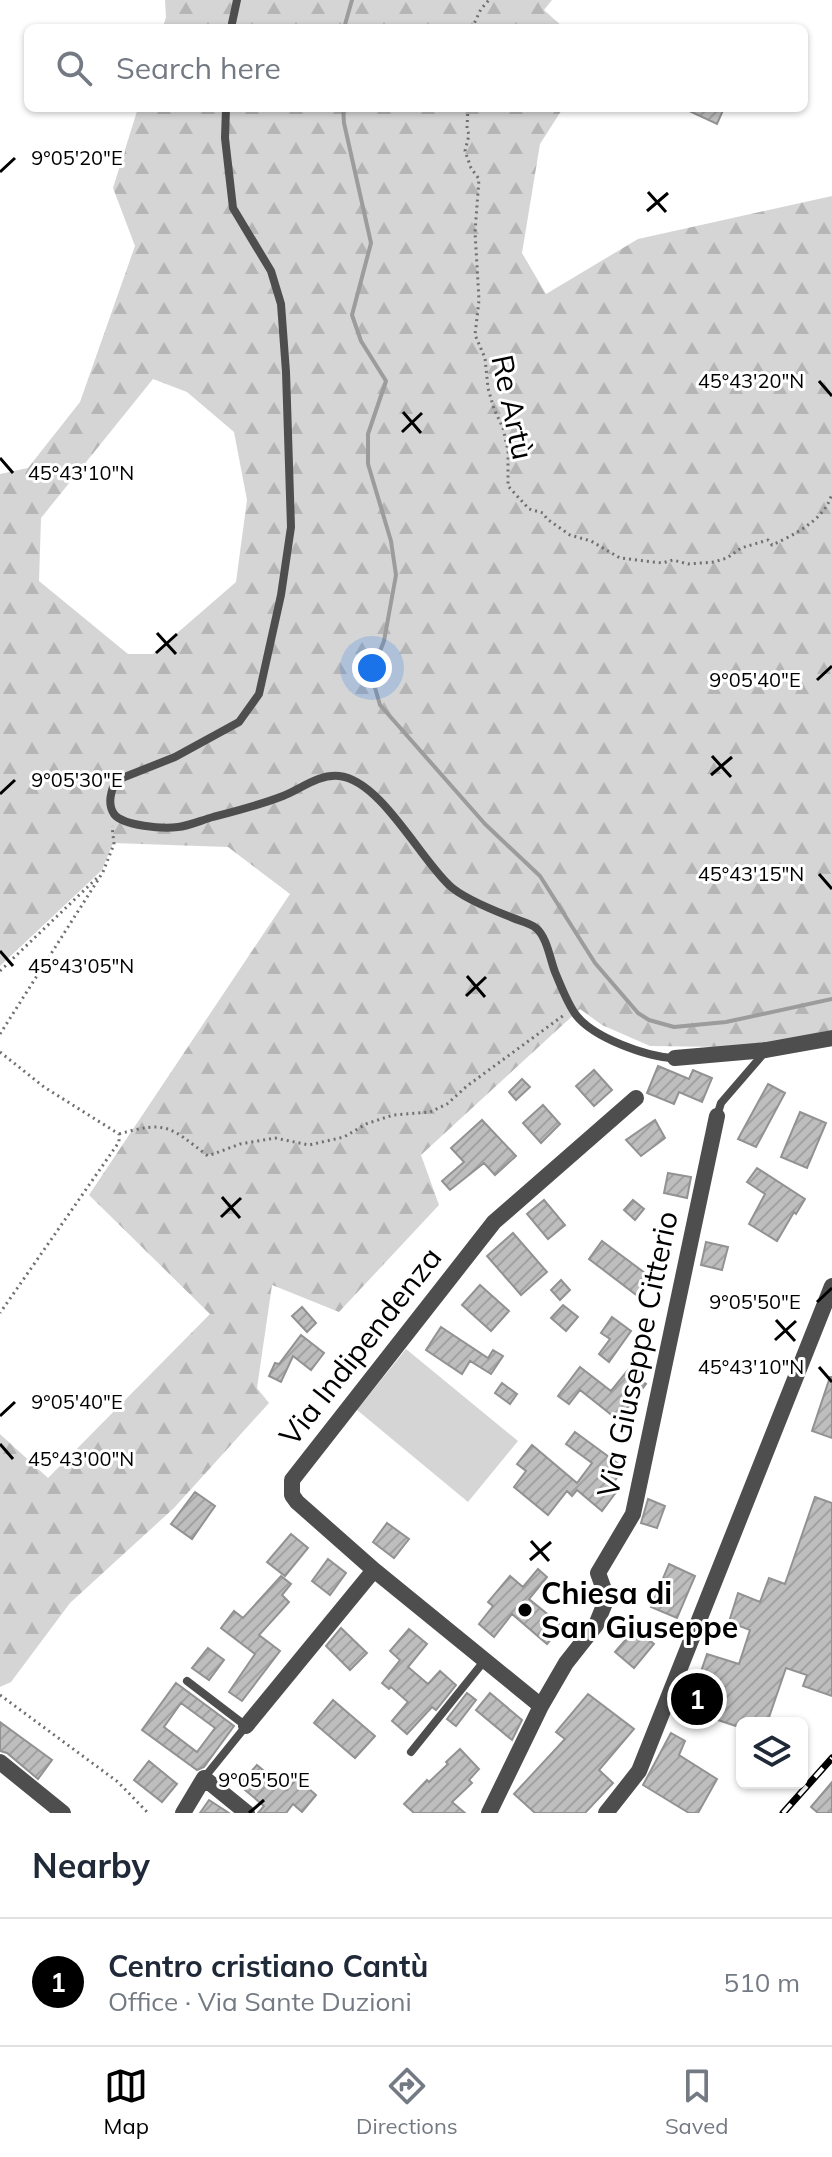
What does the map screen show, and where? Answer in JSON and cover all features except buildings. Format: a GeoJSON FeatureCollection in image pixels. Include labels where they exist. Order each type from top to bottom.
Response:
{"type":"FeatureCollection","features":[{"type":"Feature","properties":{"kind":"street"},"geometry":{"type":"LineString","coordinates":[[675,1058],[766,1050],[832,1038]]}},
{"type":"Feature","properties":{"kind":"street","name":"Via Indipendenza"},"geometry":{"type":"LineString","coordinates":[[541,1706],[374,1570],[297,1502],[292,1495],[292,1480],[494,1222],[636,1098]]}},
{"type":"Feature","properties":{"kind":"street","name":"Via Giuseppe Citterio"},"geometry":{"type":"LineString","coordinates":[[541,1706],[566,1663],[596,1625],[607,1598],[598,1573],[633,1514],[717,1116]]}},
{"type":"Feature","properties":{"kind":"street"},"geometry":{"type":"LineString","coordinates":[[606,1813],[639,1771],[832,1286]]}},
{"type":"Feature","properties":{"kind":"street"},"geometry":{"type":"LineString","coordinates":[[246,1726],[374,1570]]}},
{"type":"Feature","properties":{"kind":"street"},"geometry":{"type":"LineString","coordinates":[[489,1813],[541,1706]]}},
{"type":"Feature","properties":{"kind":"street"},"geometry":{"type":"LineString","coordinates":[[0,1762],[63,1813]]}},
{"type":"Feature","properties":{"kind":"street"},"geometry":{"type":"LineString","coordinates":[[183,1813],[204,1778],[247,1813]]}},
{"type":"Feature","properties":{"kind":"lane"},"geometry":{"type":"LineString","coordinates":[[232,24],[237,0]]}},
{"type":"Feature","properties":{"kind":"lane"},"geometry":{"type":"LineString","coordinates":[[226,112],[225,138],[233,208],[271,271],[281,304],[291,527],[281,595],[259,694],[251,709],[239,722],[175,757],[117,780],[112,788],[110,805],[114,814],[122,821],[133,824],[177,827],[273,800],[301,789],[317,778],[339,776],[360,783],[404,829],[424,858],[451,888],[536,928],[579,1019],[595,1031],[650,1056],[675,1058]]}},
{"type":"Feature","properties":{"kind":"lane","name":"Via Giuseppe Citterio"},"geometry":{"type":"LineString","coordinates":[[717,1116],[721,1103],[766,1050]]}},
{"type":"Feature","properties":{"kind":"lane"},"geometry":{"type":"LineString","coordinates":[[411,1752],[485,1660]]}},
{"type":"Feature","properties":{"kind":"lane"},"geometry":{"type":"LineString","coordinates":[[187,1681],[246,1726],[204,1778]]}},
{"type":"Feature","properties":{"kind":"path"},"geometry":{"type":"LineString","coordinates":[[474,24],[489,0]]}},
{"type":"Feature","properties":{"kind":"path","name":"Re Artù"},"geometry":{"type":"LineString","coordinates":[[468,112],[469,135],[465,151],[479,179],[475,232],[479,300],[475,335],[485,358],[494,409],[503,428],[508,451],[508,486],[529,509],[543,513],[570,535],[591,541],[620,558],[662,563],[673,560],[688,564],[727,558],[741,548],[768,540],[772,545],[801,531],[830,502],[832,493]]}},
{"type":"Feature","properties":{"kind":"path"},"geometry":{"type":"LineString","coordinates":[[0,1034],[103,872],[114,844],[114,814]]}},
{"type":"Feature","properties":{"kind":"path"},"geometry":{"type":"LineString","coordinates":[[0,971],[103,872]]}},
{"type":"Feature","properties":{"kind":"path"},"geometry":{"type":"LineString","coordinates":[[0,1052],[44,1087],[119,1134],[150,1125],[174,1130],[208,1156],[240,1144],[275,1138],[309,1145],[344,1137],[366,1124],[393,1115],[430,1112],[447,1104],[572,1009]]}},
{"type":"Feature","properties":{"kind":"path"},"geometry":{"type":"LineString","coordinates":[[0,1313],[119,1142],[119,1134]]}},
{"type":"Feature","properties":{"kind":"path"},"geometry":{"type":"LineString","coordinates":[[0,1695],[108,1773],[148,1813]]}},
{"type":"Feature","properties":{"kind":"green space"},"geometry":{"type":"Polygon","coordinates":[[[165,0],[552,0],[544,10],[560,24],[164,24],[165,0]]]}},
{"type":"Feature","properties":{"kind":"green space"},"geometry":{"type":"Polygon","coordinates":[[[137,112],[560,112],[540,144],[522,253],[546,294],[638,239],[832,196],[832,1030],[727,1047],[650,1046],[602,1025],[580,1009],[421,1155],[439,1205],[339,1312],[272,1285],[257,1388],[269,1403],[174,1508],[70,1603],[11,1682],[0,1687],[0,1434],[48,1478],[210,1314],[89,1195],[290,894],[228,847],[113,843],[102,870],[0,966],[0,474],[28,468],[80,402],[135,246],[113,188],[137,112]],[[153,379],[41,518],[39,581],[128,654],[153,654],[236,582],[247,500],[234,432],[187,392],[153,379]]]}},
{"type":"Feature","properties":{"kind":"green space"},"geometry":{"type":"Polygon","coordinates":[[[406,1349],[518,1441],[468,1502],[357,1410],[406,1349]]]}},
{"type":"Feature","properties":{"kind":"waterway"},"geometry":{"type":"LineString","coordinates":[[345,24],[352,0]]}},
{"type":"Feature","properties":{"kind":"waterway"},"geometry":{"type":"LineString","coordinates":[[343,112],[371,243],[352,315],[361,341],[386,381],[368,434],[368,464],[391,541],[396,575],[384,641],[371,674],[380,705],[485,824],[540,876],[595,963],[638,1013],[649,1020],[674,1027],[726,1022],[832,999]]}},
{"type":"Feature","properties":{"kind":"railway"},"geometry":{"type":"LineString","coordinates":[[783,1813],[832,1758]]}},
{"type":"Feature","properties":{"kind":"place","name":"Chiesa di San Giuseppe"},"geometry":{"type":"Point","coordinates":[525,1610]}},
{"type":"Feature","properties":{"kind":"place","name":"Centro cristiano Cantù"},"geometry":{"type":"Point","coordinates":[697,1699]}}]}
